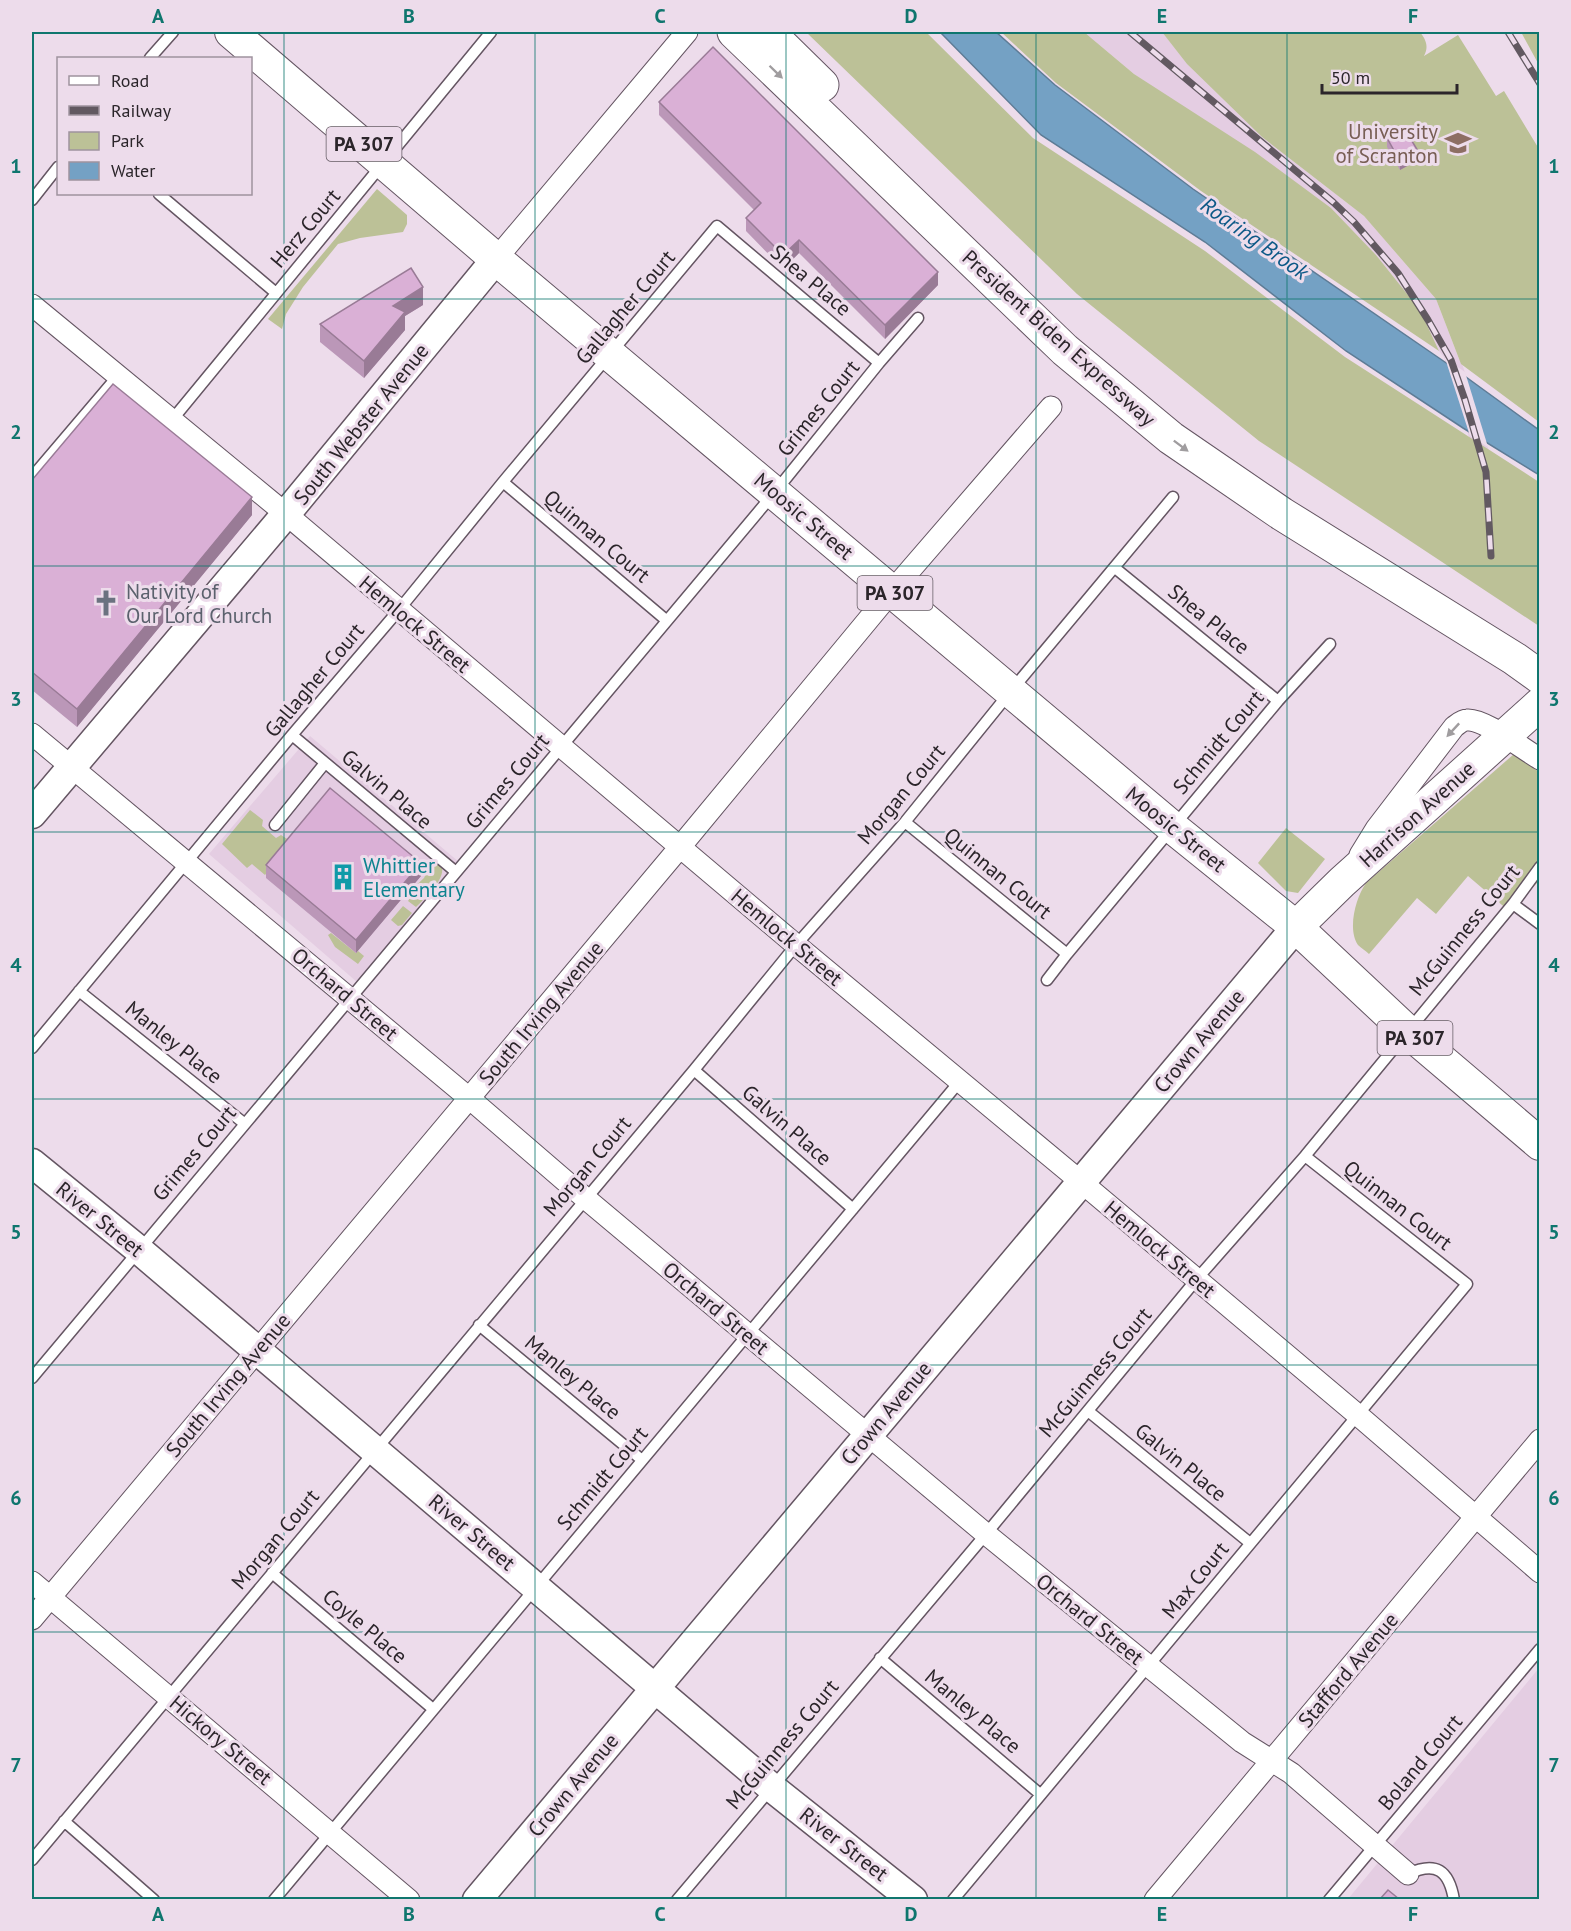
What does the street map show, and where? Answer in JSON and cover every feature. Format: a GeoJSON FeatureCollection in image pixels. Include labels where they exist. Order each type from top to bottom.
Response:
{"type":"FeatureCollection","features":[{"type":"Feature","properties":{"kind":"highway","name":"President Biden Expressway"},"geometry":{"type":"LineString","coordinates":[[734,32],[1065,350],[1149,421],[1197,458],[1282,514],[1515,659],[1538,696]]}},
{"type":"Feature","properties":{"kind":"highway","name":"President Biden Expressway"},"geometry":{"type":"LineString","coordinates":[[768,32],[1047,306],[1124,372],[1228,453],[1338,529],[1539,650]]}},
{"type":"Feature","properties":{"kind":"main road","name":"Moosic Street"},"geometry":{"type":"LineString","coordinates":[[231,32],[496,259],[612,354],[1172,827],[1296,927],[1407,1031],[1539,1144]]}},
{"type":"Feature","properties":{"kind":"main road","name":"South Webster Avenue"},"geometry":{"type":"LineString","coordinates":[[32,813],[286,514],[496,259]]}},
{"type":"Feature","properties":{"kind":"main road","name":"Harrison Avenue"},"geometry":{"type":"LineString","coordinates":[[1296,927],[1342,882],[1504,736],[1538,696]]}},
{"type":"Feature","properties":{"kind":"main road","name":"Crown Avenue"},"geometry":{"type":"LineString","coordinates":[[477,1899],[1296,927]]}},
{"type":"Feature","properties":{"kind":"main road","name":"River Street"},"geometry":{"type":"LineString","coordinates":[[32,1162],[139,1250],[771,1787],[914,1899]]}},
{"type":"Feature","properties":{"kind":"street","name":"South Webster Avenue"},"geometry":{"type":"LineString","coordinates":[[496,259],[687,32]]}},
{"type":"Feature","properties":{"kind":"street","name":"Hemlock Street"},"geometry":{"type":"LineString","coordinates":[[32,305],[286,514],[398,611],[1080,1181],[1359,1416],[1539,1572]]}},
{"type":"Feature","properties":{"kind":"street","name":"South Irving Avenue"},"geometry":{"type":"LineString","coordinates":[[32,1619],[892,591],[1051,407]]}},
{"type":"Feature","properties":{"kind":"street","name":"Orchard Street"},"geometry":{"type":"LineString","coordinates":[[32,734],[350,998],[986,1534],[1242,1742],[1292,1773],[1408,1874]]}},
{"type":"Feature","properties":{"kind":"street"},"geometry":{"type":"LineString","coordinates":[[1504,736],[1539,759]]}},
{"type":"Feature","properties":{"kind":"street","name":"Stafford Avenue"},"geometry":{"type":"LineString","coordinates":[[1155,1899],[1539,1440]]}},
{"type":"Feature","properties":{"kind":"street","name":"Hickory Street"},"geometry":{"type":"LineString","coordinates":[[32,1582],[409,1899]]}},
{"type":"Feature","properties":{"kind":"lane"},"geometry":{"type":"LineString","coordinates":[[151,57],[173,32]]}},
{"type":"Feature","properties":{"kind":"lane","name":"Herz Court"},"geometry":{"type":"LineString","coordinates":[[172,420],[385,162],[485,33]]}},
{"type":"Feature","properties":{"kind":"lane"},"geometry":{"type":"LineString","coordinates":[[32,200],[57,168]]}},
{"type":"Feature","properties":{"kind":"lane"},"geometry":{"type":"LineString","coordinates":[[160,195],[276,293]]}},
{"type":"Feature","properties":{"kind":"lane","name":"Gallagher Court"},"geometry":{"type":"LineString","coordinates":[[32,1048],[717,226]]}},
{"type":"Feature","properties":{"kind":"lane","name":"Shea Place"},"geometry":{"type":"LineString","coordinates":[[717,226],[879,363]]}},
{"type":"Feature","properties":{"kind":"lane","name":"Grimes Court"},"geometry":{"type":"LineString","coordinates":[[33,1374],[775,492],[918,318]]}},
{"type":"Feature","properties":{"kind":"lane"},"geometry":{"type":"LineString","coordinates":[[32,477],[117,377]]}},
{"type":"Feature","properties":{"kind":"lane","name":"Quinnan Court"},"geometry":{"type":"LineString","coordinates":[[503,482],[666,620]]}},
{"type":"Feature","properties":{"kind":"lane","name":"Morgan Court"},"geometry":{"type":"LineString","coordinates":[[32,1860],[694,1070],[796,945],[905,822],[1173,497]]}},
{"type":"Feature","properties":{"kind":"lane","name":"Shea Place"},"geometry":{"type":"LineString","coordinates":[[1115,568],[1278,701]]}},
{"type":"Feature","properties":{"kind":"lane","name":"Schmidt Court"},"geometry":{"type":"LineString","coordinates":[[1047,980],[1278,701],[1330,644]]}},
{"type":"Feature","properties":{"kind":"lane","name":"Galvin Place"},"geometry":{"type":"LineString","coordinates":[[292,735],[456,872]]}},
{"type":"Feature","properties":{"kind":"lane"},"geometry":{"type":"LineString","coordinates":[[275,825],[325,763]]}},
{"type":"Feature","properties":{"kind":"lane","name":"Quinnan Court"},"geometry":{"type":"LineString","coordinates":[[905,822],[1067,954]]}},
{"type":"Feature","properties":{"kind":"lane","name":"McGuinness Court"},"geometry":{"type":"LineString","coordinates":[[677,1899],[986,1534],[1196,1280],[1305,1156],[1513,904],[1539,867]]}},
{"type":"Feature","properties":{"kind":"lane"},"geometry":{"type":"LineString","coordinates":[[1513,904],[1539,924]]}},
{"type":"Feature","properties":{"kind":"lane","name":"Manley Place"},"geometry":{"type":"LineString","coordinates":[[79,991],[244,1124]]}},
{"type":"Feature","properties":{"kind":"lane","name":"Galvin Place"},"geometry":{"type":"LineString","coordinates":[[694,1070],[853,1209]]}},
{"type":"Feature","properties":{"kind":"lane","name":"Schmidt Court"},"geometry":{"type":"LineString","coordinates":[[274,1899],[960,1081]]}},
{"type":"Feature","properties":{"kind":"lane","name":"Quinnan Court"},"geometry":{"type":"LineString","coordinates":[[1305,1156],[1467,1284]]}},
{"type":"Feature","properties":{"kind":"lane","name":"Max Court"},"geometry":{"type":"LineString","coordinates":[[953,1899],[1467,1284]]}},
{"type":"Feature","properties":{"kind":"lane","name":"Manley Place"},"geometry":{"type":"LineString","coordinates":[[479,1325],[642,1460]]}},
{"type":"Feature","properties":{"kind":"lane","name":"Galvin Place"},"geometry":{"type":"LineString","coordinates":[[1088,1411],[1250,1543]]}},
{"type":"Feature","properties":{"kind":"lane","name":"Coyle Place"},"geometry":{"type":"LineString","coordinates":[[272,1574],[433,1709]]}},
{"type":"Feature","properties":{"kind":"lane","name":"Boland Court"},"geometry":{"type":"LineString","coordinates":[[1329,1899],[1539,1649]]}},
{"type":"Feature","properties":{"kind":"lane","name":"Manley Place"},"geometry":{"type":"LineString","coordinates":[[880,1658],[1040,1794]]}},
{"type":"Feature","properties":{"kind":"lane"},"geometry":{"type":"LineString","coordinates":[[63,1821],[154,1899]]}},
{"type":"Feature","properties":{"kind":"lane"},"geometry":{"type":"LineString","coordinates":[[1408,1874],[1418,1869],[1439,1870],[1449,1878],[1454,1899]]}},
{"type":"Feature","properties":{"kind":"shaded area"},"geometry":{"type":"Polygon","coordinates":[[[1084,32],[1162,32],[1187,64],[1262,137],[1364,216],[1436,299],[1461,360],[1493,464],[1479,469],[1444,357],[1420,310],[1376,255],[1331,208],[1134,74],[1084,32]]]}},
{"type":"Feature","properties":{"kind":"shaded area"},"geometry":{"type":"Polygon","coordinates":[[[310,736],[459,862],[357,982],[209,854],[310,736]]]}},
{"type":"Feature","properties":{"kind":"shaded area"},"geometry":{"type":"Polygon","coordinates":[[[1539,1668],[1539,1899],[1348,1899],[1539,1668]]]}},
{"type":"Feature","properties":{"kind":"green space"},"geometry":{"type":"Polygon","coordinates":[[[806,32],[926,32],[1033,138],[1205,251],[1345,357],[1539,482],[1539,626],[1259,441],[1077,294],[806,32]]]}},
{"type":"Feature","properties":{"kind":"green space"},"geometry":{"type":"Polygon","coordinates":[[[1001,32],[1084,32],[1134,74],[1255,152],[1331,208],[1376,255],[1420,310],[1439,351],[1201,191],[1056,83],[1001,32]]]}},
{"type":"Feature","properties":{"kind":"green space"},"geometry":{"type":"Polygon","coordinates":[[[1162,32],[1420,32],[1426,43],[1424,56],[1458,35],[1496,96],[1504,91],[1539,149],[1539,422],[1461,364],[1436,299],[1364,216],[1262,137],[1187,64],[1162,32]]]}},
{"type":"Feature","properties":{"kind":"green space"},"geometry":{"type":"Polygon","coordinates":[[[1521,32],[1539,32],[1539,65],[1521,32]]]}},
{"type":"Feature","properties":{"kind":"green space"},"geometry":{"type":"Polygon","coordinates":[[[377,189],[407,215],[407,224],[403,232],[360,238],[338,244],[303,287],[286,314],[282,329],[268,319],[377,189]]]}},
{"type":"Feature","properties":{"kind":"green space"},"geometry":{"type":"Polygon","coordinates":[[[1514,754],[1539,772],[1539,881],[1509,911],[1468,876],[1436,914],[1417,898],[1369,954],[1358,945],[1353,931],[1356,905],[1366,883],[1514,754]]]}},
{"type":"Feature","properties":{"kind":"green space"},"geometry":{"type":"Polygon","coordinates":[[[250,810],[263,820],[262,826],[276,838],[281,835],[292,842],[265,875],[252,864],[247,868],[222,844],[250,810]]]}},
{"type":"Feature","properties":{"kind":"green space"},"geometry":{"type":"Polygon","coordinates":[[[1286,828],[1325,859],[1298,893],[1286,891],[1258,863],[1286,828]]]}},
{"type":"Feature","properties":{"kind":"green space"},"geometry":{"type":"Polygon","coordinates":[[[433,859],[441,865],[441,876],[434,888],[416,907],[408,901],[412,895],[409,892],[424,878],[433,859]]]}},
{"type":"Feature","properties":{"kind":"green space"},"geometry":{"type":"Polygon","coordinates":[[[403,906],[412,913],[402,925],[398,926],[391,920],[403,906]]]}},
{"type":"Feature","properties":{"kind":"green space"},"geometry":{"type":"Polygon","coordinates":[[[331,933],[356,953],[358,951],[364,956],[358,964],[335,947],[328,935],[331,933]]]}},
{"type":"Feature","properties":{"kind":"water","name":"Roaring Brook"},"geometry":{"type":"Polygon","coordinates":[[[940,32],[996,32],[1055,85],[1193,189],[1455,369],[1539,430],[1539,475],[1346,351],[1205,242],[1041,135],[940,32]]]}},
{"type":"Feature","properties":{"kind":"pier"},"geometry":{"type":"Polygon","coordinates":[[[1445,358],[1465,372],[1488,447],[1470,436],[1445,358]]]}},
{"type":"Feature","properties":{"kind":"building"},"geometry":{"type":"Polygon","coordinates":[[[713,47],[938,272],[885,325],[799,240],[783,255],[746,218],[761,203],[659,102],[713,47]]]}},
{"type":"Feature","properties":{"kind":"building"},"geometry":{"type":"Polygon","coordinates":[[[1404,128],[1418,151],[1400,161],[1387,138],[1404,128]]]}},
{"type":"Feature","properties":{"kind":"building"},"geometry":{"type":"Polygon","coordinates":[[[411,268],[423,287],[393,306],[405,312],[364,361],[320,324],[411,268]]]}},
{"type":"Feature","properties":{"kind":"building","name":"Nativity of Our Lord Church"},"geometry":{"type":"Polygon","coordinates":[[[113,384],[252,497],[77,709],[32,672],[32,480],[113,384]]]}},
{"type":"Feature","properties":{"kind":"building","name":"Whittier Elementary"},"geometry":{"type":"Polygon","coordinates":[[[330,788],[421,863],[356,940],[266,865],[330,788]]]}},
{"type":"Feature","properties":{"kind":"building"},"geometry":{"type":"Polygon","coordinates":[[[1388,1890],[1399,1899],[1380,1899],[1388,1890]]]}},
{"type":"Feature","properties":{"kind":"railway"},"geometry":{"type":"LineString","coordinates":[[1130,32],[1333,202],[1354,222],[1398,273],[1451,360],[1465,400],[1486,472],[1491,556]]}},
{"type":"Feature","properties":{"kind":"railway"},"geometry":{"type":"LineString","coordinates":[[1508,32],[1540,84]]}},
{"type":"Feature","properties":{"kind":"place","name":"University of Scranton"},"geometry":{"type":"Point","coordinates":[1458,143]}},
{"type":"Feature","properties":{"kind":"place","name":"Nativity of Our Lord Church"},"geometry":{"type":"Point","coordinates":[106,603]}},
{"type":"Feature","properties":{"kind":"place","name":"Whittier Elementary"},"geometry":{"type":"Point","coordinates":[343,877]}}]}
